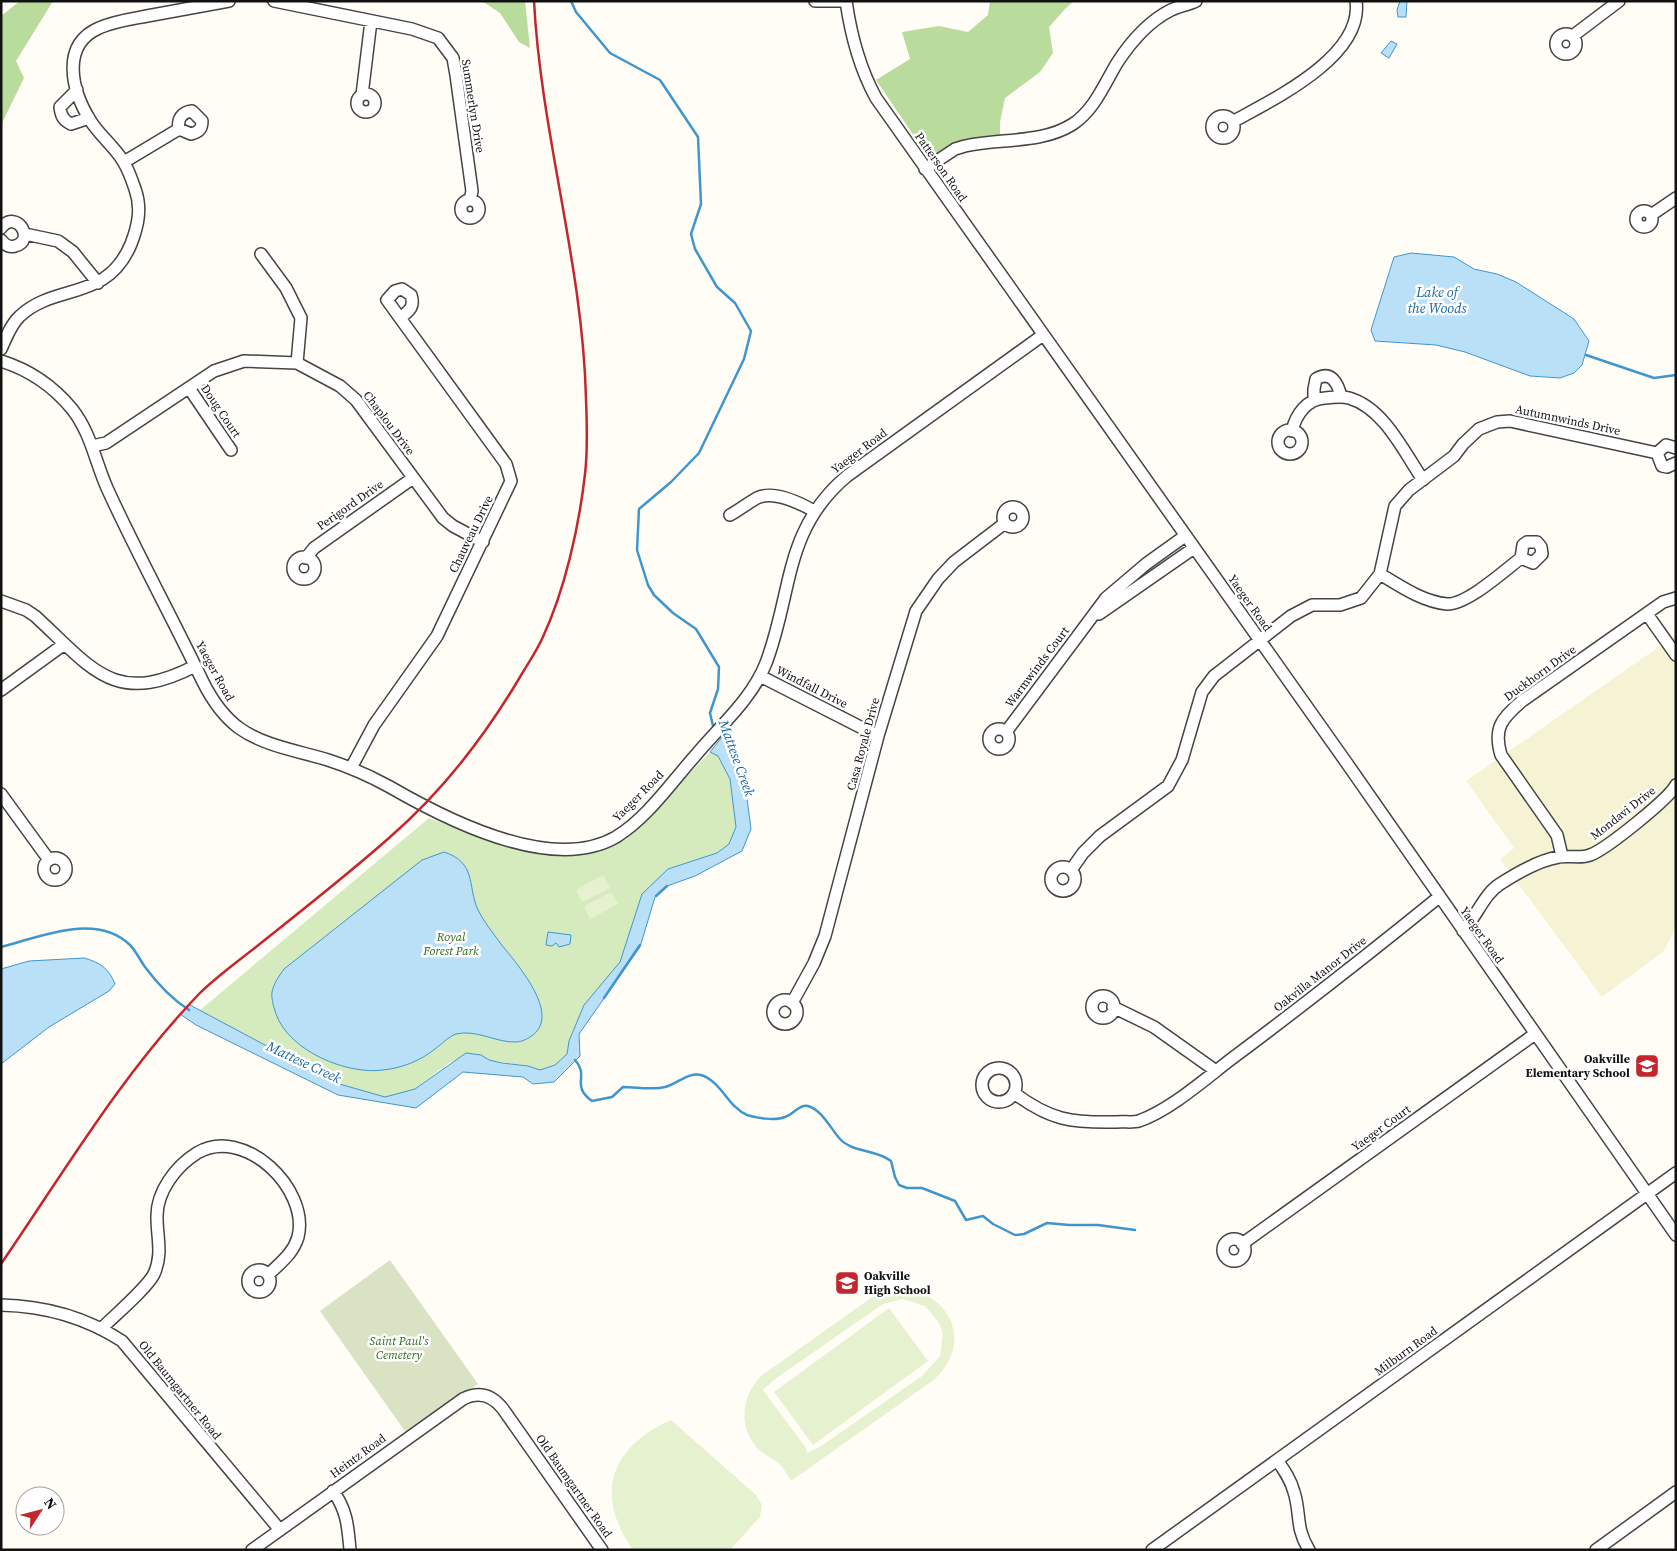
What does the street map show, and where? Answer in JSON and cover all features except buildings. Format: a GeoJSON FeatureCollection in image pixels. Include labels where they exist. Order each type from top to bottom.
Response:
{"type":"FeatureCollection","features":[{"type":"Feature","properties":{"kind":"street"},"geometry":{"type":"LineString","coordinates":[[1,349],[14,324],[24,313],[47,302],[98,283],[119,265],[131,245],[139,222],[136,190],[124,162],[89,118],[77,90],[72,70],[75,53],[84,38],[98,28],[120,21],[229,1]]}},
{"type":"Feature","properties":{"kind":"street","name":"Summerlyn Drive"},"geometry":{"type":"LineString","coordinates":[[274,1],[412,29],[438,38],[453,58],[472,191],[470,200]]}},
{"type":"Feature","properties":{"kind":"street"},"geometry":{"type":"LineString","coordinates":[[815,1],[846,1]]}},
{"type":"Feature","properties":{"kind":"street","name":"Patterson Road"},"geometry":{"type":"LineString","coordinates":[[846,1],[853,44],[876,98],[1043,335]]}},
{"type":"Feature","properties":{"kind":"street"},"geometry":{"type":"LineString","coordinates":[[926,168],[955,149],[965,146],[1041,136],[1057,132],[1073,124],[1086,113],[1130,45],[1150,24],[1170,10],[1196,1]]}},
{"type":"Feature","properties":{"kind":"street"},"geometry":{"type":"LineString","coordinates":[[1234,121],[1306,79],[1338,49],[1356,22],[1356,1]]}},
{"type":"Feature","properties":{"kind":"street"},"geometry":{"type":"LineString","coordinates":[[1574,35],[1619,1]]}},
{"type":"Feature","properties":{"kind":"street"},"geometry":{"type":"LineString","coordinates":[[362,95],[371,21]]}},
{"type":"Feature","properties":{"kind":"street"},"geometry":{"type":"LineString","coordinates":[[77,90],[60,107],[61,114],[64,121],[71,124],[89,118]]}},
{"type":"Feature","properties":{"kind":"street"},"geometry":{"type":"LineString","coordinates":[[124,162],[179,129]]}},
{"type":"Feature","properties":{"kind":"street"},"geometry":{"type":"LineString","coordinates":[[1651,215],[1676,198]]}},
{"type":"Feature","properties":{"kind":"street"},"geometry":{"type":"LineString","coordinates":[[1,228],[7,223],[15,222],[22,227],[24,234],[22,242],[15,246],[7,246],[1,240]]}},
{"type":"Feature","properties":{"kind":"street"},"geometry":{"type":"LineString","coordinates":[[24,234],[58,241],[73,252],[98,283]]}},
{"type":"Feature","properties":{"kind":"street"},"geometry":{"type":"LineString","coordinates":[[261,254],[286,288],[301,318],[297,363]]}},
{"type":"Feature","properties":{"kind":"street","name":"Chauveau Drive"},"geometry":{"type":"LineString","coordinates":[[351,768],[374,725],[437,636],[511,480],[506,464],[400,318]]}},
{"type":"Feature","properties":{"kind":"street","name":"Yaeger Road"},"geometry":{"type":"LineString","coordinates":[[1,361],[31,373],[50,387],[78,418],[92,446],[107,488],[195,666],[215,703],[238,728],[265,741],[351,768],[462,823],[525,844],[563,850],[603,843],[631,826],[725,722],[760,676],[772,644],[794,556],[804,528],[814,511],[833,487],[1043,335],[1260,640],[1676,1235]]}},
{"type":"Feature","properties":{"kind":"street","name":"Chaplou Drive"},"geometry":{"type":"LineString","coordinates":[[92,446],[106,442],[214,371],[244,361],[297,363],[340,386],[356,400],[447,522],[483,542]]}},
{"type":"Feature","properties":{"kind":"street"},"geometry":{"type":"LineString","coordinates":[[1314,400],[1316,379],[1322,375],[1330,376],[1335,380],[1340,397]]}},
{"type":"Feature","properties":{"kind":"street","name":"Doug Court"},"geometry":{"type":"LineString","coordinates":[[189,388],[231,450]]}},
{"type":"Feature","properties":{"kind":"street"},"geometry":{"type":"LineString","coordinates":[[1292,431],[1295,421],[1304,407],[1314,400],[1348,398],[1364,405],[1382,420],[1423,480]]}},
{"type":"Feature","properties":{"kind":"street","name":"Autumnwinds Drive"},"geometry":{"type":"LineString","coordinates":[[1071,870],[1083,853],[1100,836],[1168,786],[1182,760],[1202,692],[1214,676],[1291,616],[1312,605],[1340,605],[1361,598],[1380,574],[1396,506],[1409,490],[1454,456],[1463,444],[1479,429],[1497,422],[1510,421],[1657,453]]}},
{"type":"Feature","properties":{"kind":"street","name":"Autumnwinds Drive"},"geometry":{"type":"LineString","coordinates":[[1657,453],[1666,445],[1672,445],[1676,448]]}},
{"type":"Feature","properties":{"kind":"street","name":"Autumnwinds Drive"},"geometry":{"type":"LineString","coordinates":[[1657,453],[1662,466],[1667,467],[1676,463]]}},
{"type":"Feature","properties":{"kind":"street","name":"Perigord Drive"},"geometry":{"type":"LineString","coordinates":[[306,558],[314,548],[413,478]]}},
{"type":"Feature","properties":{"kind":"street"},"geometry":{"type":"LineString","coordinates":[[730,515],[758,497],[766,496],[789,500],[814,511]]}},
{"type":"Feature","properties":{"kind":"street","name":"Casa Royale Drive"},"geometry":{"type":"LineString","coordinates":[[792,1003],[814,963],[824,936],[878,736],[916,611],[938,579],[954,562],[1005,523]]}},
{"type":"Feature","properties":{"kind":"street","name":"Warmwinds Court"},"geometry":{"type":"LineString","coordinates":[[1006,732],[1092,620],[1106,598],[1126,580],[1186,536]]}},
{"type":"Feature","properties":{"kind":"street","name":"Warmwinds Court"},"geometry":{"type":"LineString","coordinates":[[1092,620],[1194,548]]}},
{"type":"Feature","properties":{"kind":"street"},"geometry":{"type":"LineString","coordinates":[[1380,574],[1417,595],[1448,604],[1468,597],[1522,558]]}},
{"type":"Feature","properties":{"kind":"street","name":"Duckhorn Drive"},"geometry":{"type":"LineString","coordinates":[[1562,856],[1557,835],[1501,755],[1498,743],[1498,729],[1502,719],[1522,701],[1663,602],[1676,598]]}},
{"type":"Feature","properties":{"kind":"street"},"geometry":{"type":"LineString","coordinates":[[1,601],[26,610],[35,616],[87,666],[118,682],[158,681],[195,666]]}},
{"type":"Feature","properties":{"kind":"street"},"geometry":{"type":"LineString","coordinates":[[1647,614],[1676,655]]}},
{"type":"Feature","properties":{"kind":"street"},"geometry":{"type":"LineString","coordinates":[[1,690],[63,645]]}},
{"type":"Feature","properties":{"kind":"street","name":"Windfall Drive"},"geometry":{"type":"LineString","coordinates":[[760,676],[878,736]]}},
{"type":"Feature","properties":{"kind":"street","name":"Mondavi Drive"},"geometry":{"type":"LineString","coordinates":[[1463,931],[1475,918],[1490,890],[1540,862],[1562,856],[1574,858],[1590,855],[1664,800],[1676,785]]}},
{"type":"Feature","properties":{"kind":"street"},"geometry":{"type":"LineString","coordinates":[[1,794],[49,860]]}},
{"type":"Feature","properties":{"kind":"street","name":"Oakvilla Manor Drive"},"geometry":{"type":"LineString","coordinates":[[1014,1092],[1050,1116],[1095,1123],[1137,1122],[1158,1112],[1216,1071],[1321,992],[1439,897]]}},
{"type":"Feature","properties":{"kind":"street"},"geometry":{"type":"LineString","coordinates":[[1113,1007],[1154,1027],[1216,1071]]}},
{"type":"Feature","properties":{"kind":"street","name":"Yaeger Court"},"geometry":{"type":"LineString","coordinates":[[1242,1244],[1535,1034]]}},
{"type":"Feature","properties":{"kind":"street"},"geometry":{"type":"LineString","coordinates":[[101,1329],[153,1276],[160,1246],[157,1224],[158,1205],[169,1180],[188,1159],[210,1148],[222,1145],[239,1147],[255,1154],[284,1181],[294,1198],[300,1215],[298,1236],[290,1254],[268,1275]]}},
{"type":"Feature","properties":{"kind":"street","name":"Milburn Road"},"geometry":{"type":"LineString","coordinates":[[1152,1550],[1647,1192],[1676,1173]]}},
{"type":"Feature","properties":{"kind":"street","name":"Old Baumgartner Road"},"geometry":{"type":"LineString","coordinates":[[1,1305],[50,1309],[101,1329],[122,1341],[200,1437],[280,1530]]}},
{"type":"Feature","properties":{"kind":"street","name":"Heintz Road"},"geometry":{"type":"LineString","coordinates":[[252,1550],[463,1400],[474,1395],[485,1395]]}},
{"type":"Feature","properties":{"kind":"street","name":"Old Baumgartner Road"},"geometry":{"type":"LineString","coordinates":[[485,1395],[494,1399],[503,1408],[602,1550]]}},
{"type":"Feature","properties":{"kind":"street"},"geometry":{"type":"LineString","coordinates":[[1277,1460],[1288,1476],[1295,1493],[1299,1530],[1309,1550]]}},
{"type":"Feature","properties":{"kind":"street"},"geometry":{"type":"LineString","coordinates":[[333,1491],[343,1504],[348,1521],[350,1550]]}},
{"type":"Feature","properties":{"kind":"street"},"geometry":{"type":"LineString","coordinates":[[1596,1550],[1676,1492]]}},
{"type":"Feature","properties":{"kind":"shaded area"},"geometry":{"type":"Polygon","coordinates":[[[1676,635],[1676,927],[1664,951],[1602,997],[1500,859],[1514,848],[1466,781],[1676,635]]]}},
{"type":"Feature","properties":{"kind":"green space"},"geometry":{"type":"Polygon","coordinates":[[[20,1],[53,1],[16,61],[24,78],[1,125],[1,16],[20,1]]]}},
{"type":"Feature","properties":{"kind":"green space"},"geometry":{"type":"Polygon","coordinates":[[[482,1],[525,1],[530,48],[519,42],[500,13],[482,1]]]}},
{"type":"Feature","properties":{"kind":"green space"},"geometry":{"type":"Polygon","coordinates":[[[990,1],[1074,1],[1049,27],[1053,53],[1040,72],[1005,98],[1000,122],[1000,135],[961,141],[935,155],[927,155],[876,80],[910,59],[902,32],[939,26],[968,32],[988,15],[990,1]]]}},
{"type":"Feature","properties":{"kind":"green space","name":"Royal Forest Park"},"geometry":{"type":"Polygon","coordinates":[[[710,752],[718,756],[730,779],[736,827],[729,844],[717,853],[668,869],[629,940],[620,962],[605,981],[569,1041],[567,1054],[555,1065],[540,1070],[528,1066],[489,1060],[480,1055],[450,1062],[415,1089],[385,1101],[336,1083],[199,1011],[429,818],[503,846],[568,856],[626,840],[710,752]]]}},
{"type":"Feature","properties":{"kind":"green space"},"geometry":{"type":"Polygon","coordinates":[[[603,875],[610,888],[582,902],[576,890],[603,875]]]}},
{"type":"Feature","properties":{"kind":"green space"},"geometry":{"type":"Polygon","coordinates":[[[611,892],[618,904],[590,919],[584,906],[611,892]]]}},
{"type":"Feature","properties":{"kind":"green space","name":"Saint Paul's Cemetery"},"geometry":{"type":"Polygon","coordinates":[[[390,1260],[478,1384],[407,1434],[320,1311],[390,1260]]]}},
{"type":"Feature","properties":{"kind":"green space"},"geometry":{"type":"Polygon","coordinates":[[[904,1287],[921,1292],[935,1301],[945,1311],[952,1323],[954,1337],[953,1351],[946,1365],[935,1379],[791,1481],[783,1468],[775,1460],[758,1449],[747,1431],[744,1412],[749,1393],[761,1376],[878,1293],[890,1288],[904,1287]],[[903,1299],[883,1304],[775,1379],[763,1390],[806,1448],[807,1453],[821,1446],[922,1376],[940,1356],[943,1334],[939,1323],[925,1306],[903,1299]]]}},
{"type":"Feature","properties":{"kind":"green space"},"geometry":{"type":"Polygon","coordinates":[[[889,1308],[928,1361],[813,1445],[774,1392],[889,1308]]]}},
{"type":"Feature","properties":{"kind":"green space"},"geometry":{"type":"Polygon","coordinates":[[[671,1420],[756,1495],[762,1505],[760,1517],[730,1550],[633,1550],[621,1530],[614,1510],[612,1492],[614,1474],[622,1458],[634,1444],[650,1431],[671,1420]]]}},
{"type":"Feature","properties":{"kind":"water"},"geometry":{"type":"Polygon","coordinates":[[[1400,1],[1407,1],[1406,17],[1398,17],[1397,10],[1400,1]]]}},
{"type":"Feature","properties":{"kind":"water"},"geometry":{"type":"Polygon","coordinates":[[[1391,41],[1397,44],[1389,58],[1381,53],[1391,41]]]}},
{"type":"Feature","properties":{"kind":"water","name":"Lake of the Woods"},"geometry":{"type":"Polygon","coordinates":[[[1411,253],[1454,257],[1474,269],[1497,274],[1516,282],[1574,319],[1589,341],[1582,365],[1574,373],[1560,378],[1530,376],[1465,352],[1436,345],[1375,341],[1371,330],[1394,257],[1411,253]]]}},
{"type":"Feature","properties":{"kind":"water"},"geometry":{"type":"Polygon","coordinates":[[[726,732],[743,768],[751,829],[742,851],[695,876],[667,886],[655,897],[640,947],[579,1034],[580,1056],[554,1082],[533,1084],[523,1077],[463,1072],[416,1108],[338,1095],[196,1025],[180,1014],[190,1005],[336,1083],[385,1097],[415,1089],[466,1053],[481,1055],[489,1060],[502,1063],[528,1066],[540,1070],[555,1065],[567,1054],[569,1041],[584,1005],[620,962],[642,894],[668,869],[717,853],[729,844],[736,827],[730,779],[718,756],[710,752],[726,732]]]}},
{"type":"Feature","properties":{"kind":"water"},"geometry":{"type":"Polygon","coordinates":[[[444,852],[462,862],[469,876],[480,914],[533,988],[542,1014],[540,1026],[533,1035],[518,1042],[509,1042],[471,1033],[456,1034],[417,1060],[404,1066],[383,1070],[353,1069],[321,1058],[306,1049],[293,1039],[283,1027],[274,1009],[272,992],[275,983],[284,969],[422,860],[444,852]]]}},
{"type":"Feature","properties":{"kind":"water"},"geometry":{"type":"Polygon","coordinates":[[[548,932],[571,935],[570,944],[559,947],[556,943],[552,946],[546,945],[548,932]]]}},
{"type":"Feature","properties":{"kind":"water"},"geometry":{"type":"Polygon","coordinates":[[[84,958],[103,966],[115,984],[109,991],[49,1027],[1,1064],[1,969],[29,961],[84,958]]]}},
{"type":"Feature","properties":{"kind":"waterway","name":"Mattese Creek"},"geometry":{"type":"LineString","coordinates":[[571,1],[576,12],[610,53],[660,80],[698,137],[701,204],[691,234],[695,249],[717,287],[735,303],[751,331],[744,359],[699,453],[671,482],[639,509],[637,550],[648,585],[654,595],[673,613],[696,629],[719,667],[718,689],[710,713],[714,730]]}},
{"type":"Feature","properties":{"kind":"waterway"},"geometry":{"type":"LineString","coordinates":[[1586,355],[1654,378],[1676,375]]}},
{"type":"Feature","properties":{"kind":"waterway","name":"Mattese Creek"},"geometry":{"type":"LineString","coordinates":[[656,896],[667,886]]}},
{"type":"Feature","properties":{"kind":"waterway","name":"Mattese Creek"},"geometry":{"type":"LineString","coordinates":[[1,947],[50,933],[85,928],[101,930],[116,935],[130,945],[160,985],[189,1010]]}},
{"type":"Feature","properties":{"kind":"waterway","name":"Mattese Creek"},"geometry":{"type":"LineString","coordinates":[[604,998],[640,945]]}},
{"type":"Feature","properties":{"kind":"waterway"},"geometry":{"type":"LineString","coordinates":[[575,1060],[581,1071],[582,1090],[592,1101],[612,1097],[623,1087],[660,1088],[669,1086],[692,1075],[701,1075],[714,1083],[740,1111],[747,1115],[776,1119],[788,1116],[802,1107],[808,1106],[818,1111],[840,1139],[851,1147],[879,1154],[891,1161],[899,1185],[907,1188],[922,1188],[955,1201],[966,1220],[983,1216],[993,1224],[1015,1235],[1024,1234],[1047,1223],[1098,1225],[1135,1230]]}},
{"type":"Feature","properties":{"kind":"railway"},"geometry":{"type":"LineString","coordinates":[[1,1264],[119,1090],[171,1025],[212,982],[356,866],[427,802],[477,743],[506,700],[542,639],[558,600],[570,558],[579,515],[586,465],[587,418],[578,299],[545,101],[534,1]]}},
{"type":"Feature","properties":{"kind":"place","name":"Oakville Elementary School"},"geometry":{"type":"Point","coordinates":[1647,1066]}},
{"type":"Feature","properties":{"kind":"place","name":"Oakville High School"},"geometry":{"type":"Point","coordinates":[847,1283]}}]}
